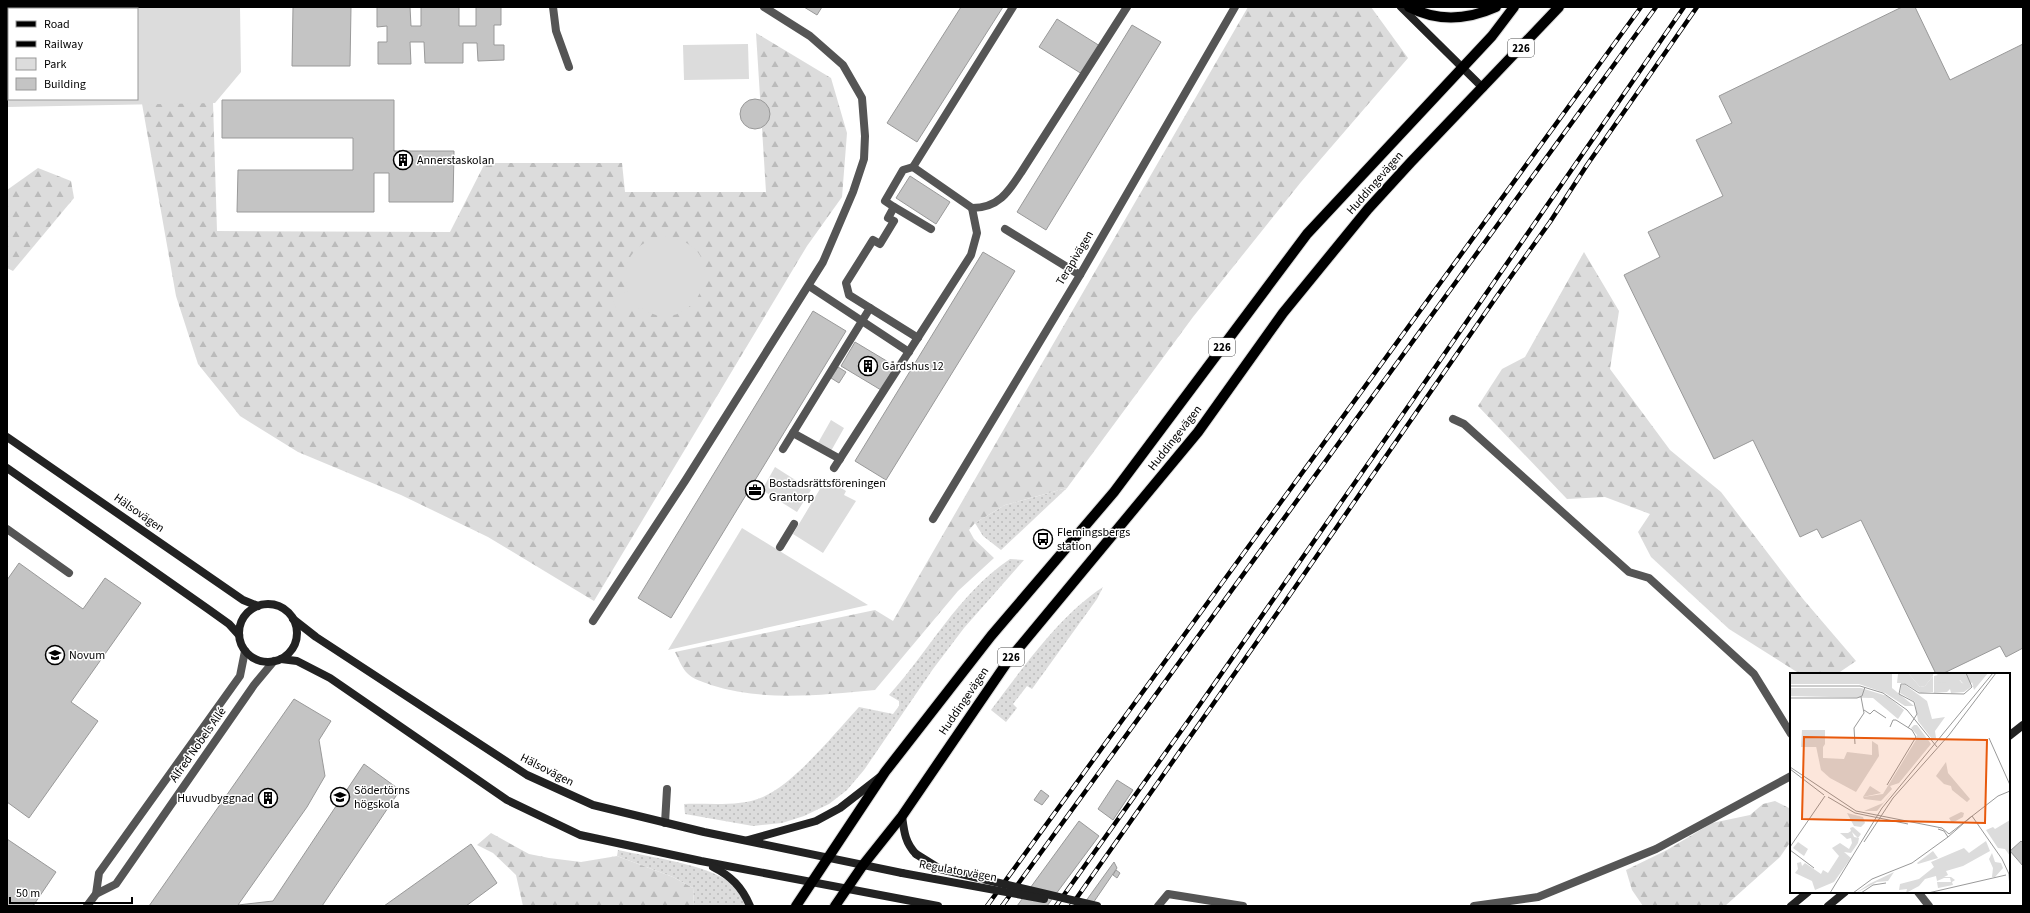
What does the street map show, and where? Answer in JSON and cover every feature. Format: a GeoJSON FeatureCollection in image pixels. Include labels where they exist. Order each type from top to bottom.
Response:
{"type":"FeatureCollection","features":[{"type":"Feature","properties":{"kind":"main road"},"geometry":{"type":"LineString","coordinates":[[1409,7],[1426,15],[1461,18],[1481,14],[1496,7]]}},
{"type":"Feature","properties":{"kind":"main road","name":"Huddingevägen"},"geometry":{"type":"LineString","coordinates":[[796,906],[885,772],[991,636],[1114,492],[1307,234],[1492,36],[1514,7]]}},
{"type":"Feature","properties":{"kind":"main road","name":"Huddingevägen"},"geometry":{"type":"LineString","coordinates":[[835,906],[864,865],[902,816],[1008,661],[1198,432],[1284,313],[1368,209],[1410,162],[1484,88],[1559,7]]}},
{"type":"Feature","properties":{"kind":"street"},"geometry":{"type":"LineString","coordinates":[[553,7],[556,31],[569,68]]}},
{"type":"Feature","properties":{"kind":"street"},"geometry":{"type":"LineString","coordinates":[[593,621],[685,481],[823,262],[853,192],[864,159],[865,136],[862,98],[843,65],[810,36],[764,7]]}},
{"type":"Feature","properties":{"kind":"street"},"geometry":{"type":"LineString","coordinates":[[930,229],[885,201],[903,170],[913,167],[1013,7]]}},
{"type":"Feature","properties":{"kind":"street"},"geometry":{"type":"LineString","coordinates":[[913,167],[972,208],[983,208],[995,204],[1005,196],[1127,7]]}},
{"type":"Feature","properties":{"kind":"street","name":"Terapivägen"},"geometry":{"type":"LineString","coordinates":[[933,520],[1080,275],[1235,7]]}},
{"type":"Feature","properties":{"kind":"street"},"geometry":{"type":"LineString","coordinates":[[1401,7],[1484,88]]}},
{"type":"Feature","properties":{"kind":"street"},"geometry":{"type":"LineString","coordinates":[[894,207],[888,218],[894,221],[880,244],[873,240],[846,283],[849,295],[918,338]]}},
{"type":"Feature","properties":{"kind":"street"},"geometry":{"type":"LineString","coordinates":[[834,468],[971,255],[977,233],[972,208]]}},
{"type":"Feature","properties":{"kind":"street"},"geometry":{"type":"LineString","coordinates":[[1005,229],[1080,275]]}},
{"type":"Feature","properties":{"kind":"street"},"geometry":{"type":"LineString","coordinates":[[808,286],[909,352]]}},
{"type":"Feature","properties":{"kind":"street"},"geometry":{"type":"LineString","coordinates":[[841,307],[849,295]]}},
{"type":"Feature","properties":{"kind":"street"},"geometry":{"type":"LineString","coordinates":[[783,449],[870,308]]}},
{"type":"Feature","properties":{"kind":"street"},"geometry":{"type":"LineString","coordinates":[[1453,419],[1464,424],[1629,572],[1649,578],[1754,674],[1790,732]]}},
{"type":"Feature","properties":{"kind":"street"},"geometry":{"type":"LineString","coordinates":[[793,433],[840,459]]}},
{"type":"Feature","properties":{"kind":"street","name":"Hälsovägen"},"geometry":{"type":"LineString","coordinates":[[7,437],[243,600],[258,606]]}},
{"type":"Feature","properties":{"kind":"street"},"geometry":{"type":"LineString","coordinates":[[7,468],[229,624],[239,635]]}},
{"type":"Feature","properties":{"kind":"street"},"geometry":{"type":"LineString","coordinates":[[780,547],[794,524]]}},
{"type":"Feature","properties":{"kind":"street"},"geometry":{"type":"LineString","coordinates":[[7,529],[69,573]]}},
{"type":"Feature","properties":{"kind":"street"},"geometry":{"type":"LineString","coordinates":[[278,660],[290,652],[296,641],[297,631],[293,619],[280,607],[270,604],[258,606],[245,615],[239,628],[239,635],[245,651],[256,660],[264,662],[278,660],[297,661],[330,678],[507,800],[580,835],[701,862],[938,906]]}},
{"type":"Feature","properties":{"kind":"street","name":"Hälsovägen"},"geometry":{"type":"LineString","coordinates":[[293,619],[316,637],[527,775],[592,805],[665,823],[827,858]]}},
{"type":"Feature","properties":{"kind":"street","name":"Alfred Nobels Allé"},"geometry":{"type":"LineString","coordinates":[[88,906],[96,894],[99,873],[240,676],[245,651]]}},
{"type":"Feature","properties":{"kind":"street","name":"Alfred Nobels Allé"},"geometry":{"type":"LineString","coordinates":[[96,894],[116,884],[254,685],[278,660]]}},
{"type":"Feature","properties":{"kind":"street"},"geometry":{"type":"LineString","coordinates":[[2010,735],[2023,725]]}},
{"type":"Feature","properties":{"kind":"street"},"geometry":{"type":"LineString","coordinates":[[746,841],[816,821],[840,808],[885,772]]}},
{"type":"Feature","properties":{"kind":"street"},"geometry":{"type":"LineString","coordinates":[[1474,906],[1538,897],[1656,849],[1790,777]]}},
{"type":"Feature","properties":{"kind":"street"},"geometry":{"type":"LineString","coordinates":[[665,823],[667,789]]}},
{"type":"Feature","properties":{"kind":"street"},"geometry":{"type":"LineString","coordinates":[[902,816],[905,838],[909,848],[940,869],[1097,906]]}},
{"type":"Feature","properties":{"kind":"street","name":"Regulatorvägen"},"geometry":{"type":"LineString","coordinates":[[827,858],[902,874],[1086,906]]}},
{"type":"Feature","properties":{"kind":"street"},"geometry":{"type":"LineString","coordinates":[[701,862],[724,872],[734,880],[745,893],[750,906]]}},
{"type":"Feature","properties":{"kind":"street"},"geometry":{"type":"LineString","coordinates":[[1791,906],[1807,893]]}},
{"type":"Feature","properties":{"kind":"street"},"geometry":{"type":"LineString","coordinates":[[1828,906],[1844,893]]}},
{"type":"Feature","properties":{"kind":"street"},"geometry":{"type":"LineString","coordinates":[[1919,893],[1929,906]]}},
{"type":"Feature","properties":{"kind":"street"},"geometry":{"type":"LineString","coordinates":[[1158,906],[1168,894],[1243,906]]}},
{"type":"Feature","properties":{"kind":"green space"},"geometry":{"type":"Polygon","coordinates":[[[7,7],[240,7],[241,72],[215,103],[7,107],[7,7]]]}},
{"type":"Feature","properties":{"kind":"green space"},"geometry":{"type":"Polygon","coordinates":[[[1248,7],[1371,7],[1408,58],[1301,182],[1193,317],[1067,488],[1005,505],[975,523],[969,530],[974,539],[994,558],[958,591],[875,690],[793,696],[752,694],[711,685],[689,675],[683,668],[675,652],[875,610],[893,621],[1248,7]]]}},
{"type":"Feature","properties":{"kind":"green space"},"geometry":{"type":"Polygon","coordinates":[[[756,33],[831,78],[847,133],[842,197],[807,246],[594,601],[488,537],[401,495],[298,452],[240,416],[198,364],[176,296],[141,98],[213,103],[217,231],[450,232],[485,163],[622,163],[625,192],[766,192],[756,33]]]}},
{"type":"Feature","properties":{"kind":"green space"},"geometry":{"type":"Polygon","coordinates":[[[748,44],[749,79],[684,80],[683,45],[748,44]]]}},
{"type":"Feature","properties":{"kind":"green space"},"geometry":{"type":"Polygon","coordinates":[[[38,168],[71,181],[74,198],[13,271],[7,268],[7,190],[38,168]]]}},
{"type":"Feature","properties":{"kind":"green space"},"geometry":{"type":"Polygon","coordinates":[[[666,236],[689,245],[702,258],[705,275],[701,291],[691,305],[676,314],[659,316],[641,307],[619,316],[612,298],[628,291],[626,270],[628,261],[632,254],[638,247],[646,242],[655,238],[666,236]]]}},
{"type":"Feature","properties":{"kind":"green space"},"geometry":{"type":"Polygon","coordinates":[[[1584,252],[1619,311],[1610,369],[1670,450],[1721,492],[1803,599],[1856,661],[1838,673],[1798,673],[1729,629],[1651,557],[1638,532],[1650,514],[1605,497],[1567,499],[1478,406],[1502,369],[1525,357],[1584,252]]]}},
{"type":"Feature","properties":{"kind":"green space"},"geometry":{"type":"Polygon","coordinates":[[[831,420],[844,428],[831,451],[818,443],[831,420]]]}},
{"type":"Feature","properties":{"kind":"green space"},"geometry":{"type":"Polygon","coordinates":[[[775,467],[811,490],[797,512],[762,490],[775,467]]]}},
{"type":"Feature","properties":{"kind":"green space"},"geometry":{"type":"Polygon","coordinates":[[[826,479],[846,491],[844,495],[856,501],[823,553],[793,534],[826,479]]]}},
{"type":"Feature","properties":{"kind":"green space"},"geometry":{"type":"Polygon","coordinates":[[[1067,488],[1001,550],[983,536],[975,523],[1005,505],[1067,488]]]}},
{"type":"Feature","properties":{"kind":"green space"},"geometry":{"type":"Polygon","coordinates":[[[742,528],[868,605],[668,650],[742,528]]]}},
{"type":"Feature","properties":{"kind":"green space"},"geometry":{"type":"Polygon","coordinates":[[[1010,559],[1024,560],[964,628],[933,669],[864,770],[847,790],[829,804],[804,816],[782,823],[753,826],[685,814],[684,804],[725,804],[745,802],[763,797],[775,790],[801,769],[827,743],[859,707],[893,714],[899,706],[899,701],[889,695],[974,589],[1010,559]]]}},
{"type":"Feature","properties":{"kind":"green space"},"geometry":{"type":"Polygon","coordinates":[[[1103,587],[1097,599],[1032,689],[1027,686],[1013,704],[1017,708],[1006,722],[991,710],[1029,660],[1057,627],[1072,612],[1103,587]]]}},
{"type":"Feature","properties":{"kind":"green space"},"geometry":{"type":"Polygon","coordinates":[[[1775,801],[1790,808],[1790,842],[1780,857],[1725,906],[1643,906],[1632,890],[1626,870],[1667,850],[1712,823],[1750,815],[1763,804],[1775,801]]]}},
{"type":"Feature","properties":{"kind":"green space"},"geometry":{"type":"Polygon","coordinates":[[[491,833],[529,854],[549,858],[581,862],[617,856],[673,877],[693,888],[694,906],[523,906],[516,875],[493,853],[477,845],[491,833]]]}},
{"type":"Feature","properties":{"kind":"green space"},"geometry":{"type":"Polygon","coordinates":[[[618,850],[677,862],[720,876],[733,885],[742,897],[746,906],[694,906],[693,888],[673,877],[617,856],[618,850]]]}},
{"type":"Feature","properties":{"kind":"building"},"geometry":{"type":"Polygon","coordinates":[[[293,7],[351,7],[350,66],[292,66],[293,7]]]}},
{"type":"Feature","properties":{"kind":"building"},"geometry":{"type":"Polygon","coordinates":[[[377,7],[410,7],[411,26],[421,26],[421,7],[459,7],[459,26],[476,26],[476,7],[501,7],[501,25],[494,25],[494,45],[504,45],[504,60],[478,61],[477,43],[463,43],[463,63],[425,63],[424,42],[410,42],[411,64],[378,64],[378,42],[387,42],[387,26],[377,27],[377,7]]]}},
{"type":"Feature","properties":{"kind":"building"},"geometry":{"type":"Polygon","coordinates":[[[804,7],[822,7],[817,15],[804,7]]]}},
{"type":"Feature","properties":{"kind":"building"},"geometry":{"type":"Polygon","coordinates":[[[961,7],[1003,7],[917,142],[887,123],[961,7]]]}},
{"type":"Feature","properties":{"kind":"building"},"geometry":{"type":"Polygon","coordinates":[[[1902,7],[1915,7],[1950,80],[2023,44],[2023,648],[2006,657],[2000,646],[1944,673],[1936,673],[1861,520],[1822,538],[1817,529],[1800,537],[1753,440],[1714,459],[1624,275],[1660,257],[1648,232],[1723,196],[1696,140],[1732,123],[1719,96],[1902,7]]]}},
{"type":"Feature","properties":{"kind":"building"},"geometry":{"type":"Polygon","coordinates":[[[1057,19],[1100,46],[1082,74],[1039,47],[1057,19]]]}},
{"type":"Feature","properties":{"kind":"building"},"geometry":{"type":"Polygon","coordinates":[[[1132,25],[1161,42],[1046,230],[1017,212],[1132,25]]]}},
{"type":"Feature","properties":{"kind":"building"},"geometry":{"type":"Polygon","coordinates":[[[755,99],[766,103],[770,114],[766,125],[755,129],[744,125],[740,114],[744,103],[755,99]]]}},
{"type":"Feature","properties":{"kind":"building","name":"Annerstaskolan"},"geometry":{"type":"Polygon","coordinates":[[[222,100],[394,100],[394,151],[454,151],[453,202],[389,202],[389,173],[374,173],[374,212],[237,212],[238,170],[353,170],[353,138],[222,138],[222,100]]]}},
{"type":"Feature","properties":{"kind":"building"},"geometry":{"type":"Polygon","coordinates":[[[910,176],[950,202],[936,224],[896,198],[910,176]]]}},
{"type":"Feature","properties":{"kind":"building"},"geometry":{"type":"Polygon","coordinates":[[[983,252],[1015,271],[886,480],[855,461],[983,252]]]}},
{"type":"Feature","properties":{"kind":"building"},"geometry":{"type":"Polygon","coordinates":[[[813,311],[846,331],[671,618],[638,598],[813,311]]]}},
{"type":"Feature","properties":{"kind":"building","name":"Gårdshus 12"},"geometry":{"type":"Polygon","coordinates":[[[855,342],[895,366],[881,390],[841,366],[855,342]]]}},
{"type":"Feature","properties":{"kind":"building"},"geometry":{"type":"Polygon","coordinates":[[[838,367],[846,372],[839,383],[831,378],[838,367]]]}},
{"type":"Feature","properties":{"kind":"building","name":"Novum"},"geometry":{"type":"Polygon","coordinates":[[[19,563],[83,609],[105,578],[141,603],[71,702],[98,721],[29,818],[7,802],[7,580],[19,563]]]}},
{"type":"Feature","properties":{"kind":"building","name":"Huvudbyggnad"},"geometry":{"type":"Polygon","coordinates":[[[294,699],[331,721],[319,740],[325,776],[307,807],[238,905],[273,901],[364,764],[400,790],[322,906],[149,906],[294,699]]]}},
{"type":"Feature","properties":{"kind":"building"},"geometry":{"type":"Polygon","coordinates":[[[1117,780],[1133,790],[1113,820],[1098,809],[1117,780]]]}},
{"type":"Feature","properties":{"kind":"building"},"geometry":{"type":"Polygon","coordinates":[[[1041,790],[1049,796],[1042,805],[1034,800],[1041,790]]]}},
{"type":"Feature","properties":{"kind":"building"},"geometry":{"type":"Polygon","coordinates":[[[1079,821],[1099,836],[1047,906],[1017,906],[1079,821]]]}},
{"type":"Feature","properties":{"kind":"building"},"geometry":{"type":"Polygon","coordinates":[[[7,839],[56,872],[33,906],[7,906],[7,839]]]}},
{"type":"Feature","properties":{"kind":"building"},"geometry":{"type":"Polygon","coordinates":[[[2021,841],[2023,843],[2023,866],[2010,851],[2021,841]]]}},
{"type":"Feature","properties":{"kind":"building"},"geometry":{"type":"Polygon","coordinates":[[[471,844],[497,883],[466,906],[384,906],[471,844]]]}},
{"type":"Feature","properties":{"kind":"building"},"geometry":{"type":"Polygon","coordinates":[[[1114,862],[1117,868],[1091,906],[1083,905],[1114,862]]]}},
{"type":"Feature","properties":{"kind":"building"},"geometry":{"type":"Polygon","coordinates":[[[1116,870],[1120,873],[1117,878],[1113,875],[1116,870]]]}},
{"type":"Feature","properties":{"kind":"railway"},"geometry":{"type":"LineString","coordinates":[[987,906],[1641,7]]}},
{"type":"Feature","properties":{"kind":"railway"},"geometry":{"type":"LineString","coordinates":[[1002,906],[1656,7]]}},
{"type":"Feature","properties":{"kind":"railway"},"geometry":{"type":"LineString","coordinates":[[1056,906],[1196,710],[1414,398],[1684,7]]}},
{"type":"Feature","properties":{"kind":"railway"},"geometry":{"type":"LineString","coordinates":[[1071,906],[1550,222],[1587,165],[1697,7]]}},
{"type":"Feature","properties":{"kind":"place","name":"Annerstaskolan"},"geometry":{"type":"Point","coordinates":[403,160]}},
{"type":"Feature","properties":{"kind":"place","name":"Gårdshus 12"},"geometry":{"type":"Point","coordinates":[868,366]}},
{"type":"Feature","properties":{"kind":"place","name":"Bostadsrättsföreningen Grantorp"},"geometry":{"type":"Point","coordinates":[755,490]}},
{"type":"Feature","properties":{"kind":"place","name":"Flemingsbergs station"},"geometry":{"type":"Point","coordinates":[1043,539]}},
{"type":"Feature","properties":{"kind":"place","name":"Novum"},"geometry":{"type":"Point","coordinates":[55,655]}},
{"type":"Feature","properties":{"kind":"place","name":"Södertörns högskola"},"geometry":{"type":"Point","coordinates":[340,797]}},
{"type":"Feature","properties":{"kind":"place","name":"Huvudbyggnad"},"geometry":{"type":"Point","coordinates":[268,798]}}]}
